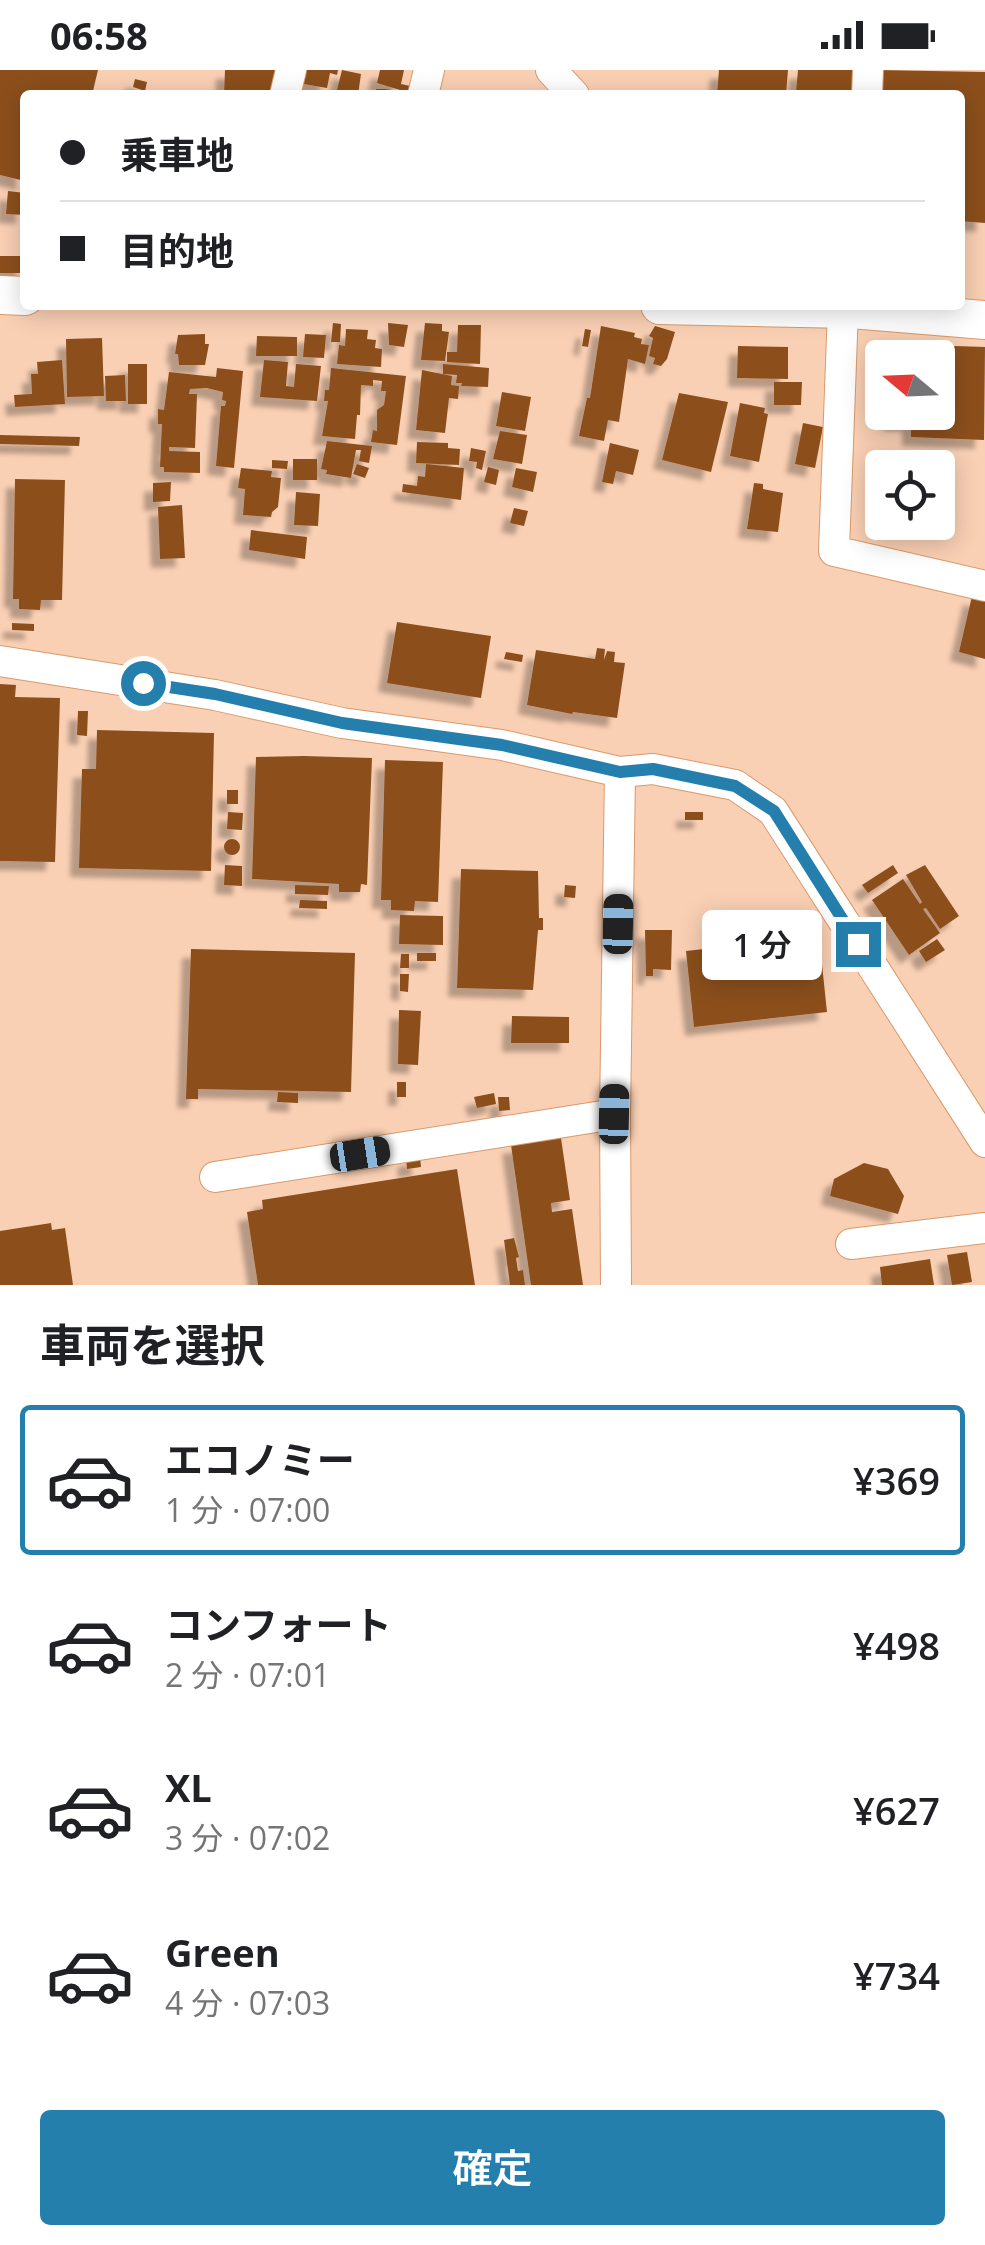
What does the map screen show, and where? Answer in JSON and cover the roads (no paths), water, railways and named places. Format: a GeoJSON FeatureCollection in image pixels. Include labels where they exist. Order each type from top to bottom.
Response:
{"type":"FeatureCollection","features":[{"type":"Feature","properties":{"kind":"main road"},"geometry":{"type":"LineString","coordinates":[[872,310],[985,320]]}},
{"type":"Feature","properties":{"kind":"street"},"geometry":{"type":"LineString","coordinates":[[550,70],[569,90]]}},
{"type":"Feature","properties":{"kind":"street"},"geometry":{"type":"LineString","coordinates":[[849,310],[834,550],[985,586]]}},
{"type":"Feature","properties":{"kind":"street"},"geometry":{"type":"LineString","coordinates":[[0,660],[215,694],[342,723],[502,745],[620,772],[653,769],[735,786],[774,811],[985,1142]]}},
{"type":"Feature","properties":{"kind":"street"},"geometry":{"type":"LineString","coordinates":[[616,1285],[614,1114],[620,772]]}},
{"type":"Feature","properties":{"kind":"street"},"geometry":{"type":"LineString","coordinates":[[215,1177],[614,1114]]}},
{"type":"Feature","properties":{"kind":"street"},"geometry":{"type":"LineString","coordinates":[[851,1244],[985,1228]]}}]}
